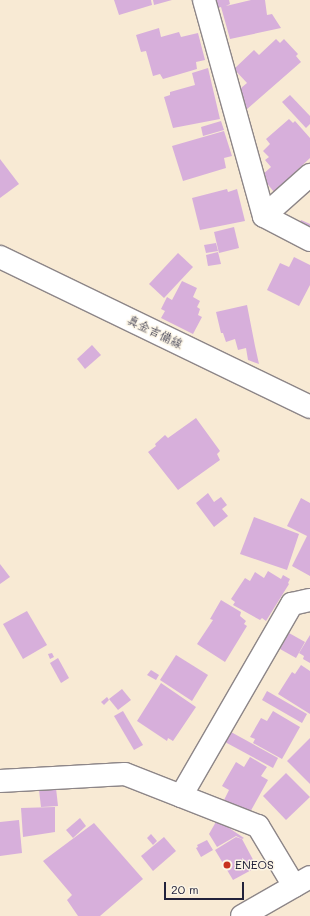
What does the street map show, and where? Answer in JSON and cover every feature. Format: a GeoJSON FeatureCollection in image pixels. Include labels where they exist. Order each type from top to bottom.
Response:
{"type":"FeatureCollection","features":[{"type":"Feature","properties":{"kind":"main road"},"geometry":{"type":"LineString","coordinates":[[204,0],[264,216],[310,240]]}},
{"type":"Feature","properties":{"kind":"main road"},"geometry":{"type":"LineString","coordinates":[[264,216],[310,175]]}},
{"type":"Feature","properties":{"kind":"main road","name":"真金吉備線"},"geometry":{"type":"LineString","coordinates":[[0,257],[310,407]]}},
{"type":"Feature","properties":{"kind":"main road"},"geometry":{"type":"LineString","coordinates":[[181,796],[292,604],[310,600]]}},
{"type":"Feature","properties":{"kind":"main road"},"geometry":{"type":"LineString","coordinates":[[0,781],[125,774],[258,826],[302,881],[242,916]]}},
{"type":"Feature","properties":{"kind":"building"},"geometry":{"type":"Polygon","coordinates":[[[114,0],[151,0],[152,5],[119,15],[114,0]]]}},
{"type":"Feature","properties":{"kind":"building"},"geometry":{"type":"Polygon","coordinates":[[[153,0],[172,0],[154,5],[153,0]]]}},
{"type":"Feature","properties":{"kind":"building"},"geometry":{"type":"Polygon","coordinates":[[[212,0],[229,0],[230,4],[226,6],[251,0],[265,0],[267,15],[272,14],[281,28],[230,39],[221,7],[212,10],[212,0]]]}},
{"type":"Feature","properties":{"kind":"building"},"geometry":{"type":"Polygon","coordinates":[[[159,28],[161,37],[179,32],[181,37],[198,33],[205,60],[196,62],[197,69],[163,79],[160,74],[153,76],[146,51],[141,52],[136,35],[159,28]]]}},
{"type":"Feature","properties":{"kind":"building"},"geometry":{"type":"Polygon","coordinates":[[[276,39],[280,43],[284,39],[298,54],[296,56],[301,62],[246,110],[235,93],[247,83],[234,69],[254,50],[259,55],[276,39]]]}},
{"type":"Feature","properties":{"kind":"building"},"geometry":{"type":"Polygon","coordinates":[[[208,68],[220,119],[173,128],[164,97],[170,95],[170,92],[195,85],[192,73],[208,68]]]}},
{"type":"Feature","properties":{"kind":"building"},"geometry":{"type":"Polygon","coordinates":[[[290,95],[310,116],[310,124],[306,128],[282,102],[290,95]]]}},
{"type":"Feature","properties":{"kind":"building"},"geometry":{"type":"Polygon","coordinates":[[[289,119],[293,123],[295,121],[310,138],[310,158],[274,192],[261,176],[271,167],[265,160],[269,157],[263,151],[270,144],[266,139],[289,119]]]}},
{"type":"Feature","properties":{"kind":"building"},"geometry":{"type":"Polygon","coordinates":[[[221,121],[224,130],[203,136],[201,127],[221,121]]]}},
{"type":"Feature","properties":{"kind":"building"},"geometry":{"type":"Polygon","coordinates":[[[224,131],[232,156],[224,158],[226,168],[183,181],[172,146],[224,131]]]}},
{"type":"Feature","properties":{"kind":"building"},"geometry":{"type":"Polygon","coordinates":[[[0,159],[19,184],[0,198],[0,159]]]}},
{"type":"Feature","properties":{"kind":"building"},"geometry":{"type":"Polygon","coordinates":[[[227,189],[228,192],[237,189],[245,221],[200,230],[192,198],[227,189]]]}},
{"type":"Feature","properties":{"kind":"building"},"geometry":{"type":"Polygon","coordinates":[[[301,220],[310,224],[310,233],[298,227],[301,220]]]}},
{"type":"Feature","properties":{"kind":"building"},"geometry":{"type":"Polygon","coordinates":[[[234,227],[239,248],[219,253],[214,232],[234,227]]]}},
{"type":"Feature","properties":{"kind":"building"},"geometry":{"type":"Polygon","coordinates":[[[216,243],[218,251],[206,253],[204,245],[216,243]]]}},
{"type":"Feature","properties":{"kind":"building"},"geometry":{"type":"Polygon","coordinates":[[[218,252],[221,264],[208,266],[206,255],[218,252]]]}},
{"type":"Feature","properties":{"kind":"building"},"geometry":{"type":"Polygon","coordinates":[[[178,253],[193,267],[164,298],[149,284],[178,253]]]}},
{"type":"Feature","properties":{"kind":"building"},"geometry":{"type":"Polygon","coordinates":[[[294,257],[310,265],[310,285],[299,306],[267,290],[280,263],[289,267],[294,257]]]}},
{"type":"Feature","properties":{"kind":"building"},"geometry":{"type":"Polygon","coordinates":[[[182,281],[197,288],[193,297],[200,301],[197,307],[200,309],[198,315],[202,317],[193,334],[161,318],[165,311],[161,309],[167,297],[172,300],[182,281]]]}},
{"type":"Feature","properties":{"kind":"building"},"geometry":{"type":"Polygon","coordinates":[[[247,305],[259,364],[248,360],[246,348],[238,350],[235,339],[226,342],[223,333],[221,333],[216,312],[247,305]]]}},
{"type":"Feature","properties":{"kind":"building"},"geometry":{"type":"Polygon","coordinates":[[[92,345],[101,355],[85,369],[77,359],[92,345]]]}},
{"type":"Feature","properties":{"kind":"building"},"geometry":{"type":"Polygon","coordinates":[[[196,418],[220,451],[217,454],[220,460],[178,490],[148,452],[156,446],[155,444],[165,435],[168,438],[196,418]]]}},
{"type":"Feature","properties":{"kind":"building"},"geometry":{"type":"Polygon","coordinates":[[[208,493],[214,502],[221,497],[227,505],[222,509],[228,516],[214,527],[196,503],[208,493]]]}},
{"type":"Feature","properties":{"kind":"building"},"geometry":{"type":"Polygon","coordinates":[[[301,498],[310,503],[310,576],[292,566],[307,536],[287,526],[301,498]]]}},
{"type":"Feature","properties":{"kind":"building"},"geometry":{"type":"Polygon","coordinates":[[[254,517],[299,534],[287,570],[240,554],[254,517]]]}},
{"type":"Feature","properties":{"kind":"building"},"geometry":{"type":"Polygon","coordinates":[[[0,564],[10,577],[0,584],[0,564]]]}},
{"type":"Feature","properties":{"kind":"building"},"geometry":{"type":"Polygon","coordinates":[[[268,571],[281,579],[283,575],[290,579],[289,584],[266,621],[262,618],[260,620],[233,605],[235,602],[231,599],[245,578],[250,581],[255,572],[264,578],[268,571]]]}},
{"type":"Feature","properties":{"kind":"building"},"geometry":{"type":"Polygon","coordinates":[[[221,600],[241,612],[240,616],[246,621],[244,624],[247,626],[225,662],[197,644],[213,620],[210,619],[221,600]]]}},
{"type":"Feature","properties":{"kind":"building"},"geometry":{"type":"Polygon","coordinates":[[[27,611],[47,645],[23,659],[3,624],[27,611]]]}},
{"type":"Feature","properties":{"kind":"building"},"geometry":{"type":"Polygon","coordinates":[[[289,633],[305,642],[296,658],[280,649],[289,633]]]}},
{"type":"Feature","properties":{"kind":"building"},"geometry":{"type":"Polygon","coordinates":[[[310,635],[310,663],[303,659],[304,656],[299,653],[310,635]]]}},
{"type":"Feature","properties":{"kind":"building"},"geometry":{"type":"Polygon","coordinates":[[[52,653],[54,657],[50,659],[48,654],[52,653]]]}},
{"type":"Feature","properties":{"kind":"building"},"geometry":{"type":"Polygon","coordinates":[[[176,655],[208,675],[192,701],[160,680],[176,655]]]}},
{"type":"Feature","properties":{"kind":"building"},"geometry":{"type":"Polygon","coordinates":[[[58,658],[69,678],[61,683],[50,663],[58,658]]]}},
{"type":"Feature","properties":{"kind":"building"},"geometry":{"type":"Polygon","coordinates":[[[301,665],[310,671],[310,714],[278,694],[292,672],[295,674],[301,665]]]}},
{"type":"Feature","properties":{"kind":"building"},"geometry":{"type":"Polygon","coordinates":[[[151,670],[159,675],[156,680],[147,675],[151,670]]]}},
{"type":"Feature","properties":{"kind":"building"},"geometry":{"type":"Polygon","coordinates":[[[161,683],[196,707],[173,741],[168,738],[167,741],[137,721],[161,683]]]}},
{"type":"Feature","properties":{"kind":"building"},"geometry":{"type":"Polygon","coordinates":[[[122,689],[131,700],[118,710],[109,699],[122,689]]]}},
{"type":"Feature","properties":{"kind":"building"},"geometry":{"type":"Polygon","coordinates":[[[267,691],[307,714],[302,723],[262,700],[267,691]]]}},
{"type":"Feature","properties":{"kind":"building"},"geometry":{"type":"Polygon","coordinates":[[[107,697],[109,700],[104,705],[101,702],[107,697]]]}},
{"type":"Feature","properties":{"kind":"building"},"geometry":{"type":"Polygon","coordinates":[[[123,711],[143,745],[134,750],[114,716],[123,711]]]}},
{"type":"Feature","properties":{"kind":"building"},"geometry":{"type":"Polygon","coordinates":[[[273,711],[300,727],[282,759],[253,743],[255,739],[250,737],[261,718],[267,721],[273,711]]]}},
{"type":"Feature","properties":{"kind":"building"},"geometry":{"type":"Polygon","coordinates":[[[231,732],[278,758],[273,768],[225,742],[231,732]]]}},
{"type":"Feature","properties":{"kind":"building"},"geometry":{"type":"Polygon","coordinates":[[[310,738],[310,784],[287,761],[310,738]]]}},
{"type":"Feature","properties":{"kind":"building"},"geometry":{"type":"Polygon","coordinates":[[[250,757],[267,767],[261,776],[268,780],[249,814],[224,800],[229,790],[222,786],[236,762],[244,767],[250,757]]]}},
{"type":"Feature","properties":{"kind":"building"},"geometry":{"type":"Polygon","coordinates":[[[286,773],[310,797],[286,820],[263,796],[286,773]]]}},
{"type":"Feature","properties":{"kind":"building"},"geometry":{"type":"Polygon","coordinates":[[[56,788],[58,806],[41,807],[39,790],[56,788]]]}},
{"type":"Feature","properties":{"kind":"building"},"geometry":{"type":"Polygon","coordinates":[[[55,807],[55,832],[23,837],[21,808],[55,807]]]}},
{"type":"Feature","properties":{"kind":"building"},"geometry":{"type":"Polygon","coordinates":[[[80,818],[86,826],[73,838],[66,830],[80,818]]]}},
{"type":"Feature","properties":{"kind":"building"},"geometry":{"type":"Polygon","coordinates":[[[19,820],[22,853],[0,856],[0,822],[19,820]]]}},
{"type":"Feature","properties":{"kind":"building"},"geometry":{"type":"Polygon","coordinates":[[[217,820],[244,838],[242,839],[236,836],[217,847],[209,834],[217,820]]]}},
{"type":"Feature","properties":{"kind":"building"},"geometry":{"type":"Polygon","coordinates":[[[94,823],[143,879],[100,916],[78,916],[67,900],[72,895],[43,861],[94,823]]]}},
{"type":"Feature","properties":{"kind":"building"},"geometry":{"type":"Polygon","coordinates":[[[151,834],[157,841],[153,845],[147,838],[151,834]]]}},
{"type":"Feature","properties":{"kind":"building"},"geometry":{"type":"Polygon","coordinates":[[[164,837],[176,851],[153,871],[141,856],[164,837]]]}},
{"type":"Feature","properties":{"kind":"building"},"geometry":{"type":"Polygon","coordinates":[[[236,837],[242,839],[257,867],[233,880],[215,850],[236,837]]]}},
{"type":"Feature","properties":{"kind":"building"},"geometry":{"type":"Polygon","coordinates":[[[207,840],[213,850],[201,857],[196,848],[198,847],[197,845],[207,840]]]}},
{"type":"Feature","properties":{"kind":"place","name":"ENEOS"},"geometry":{"type":"Point","coordinates":[227,865]}}]}
